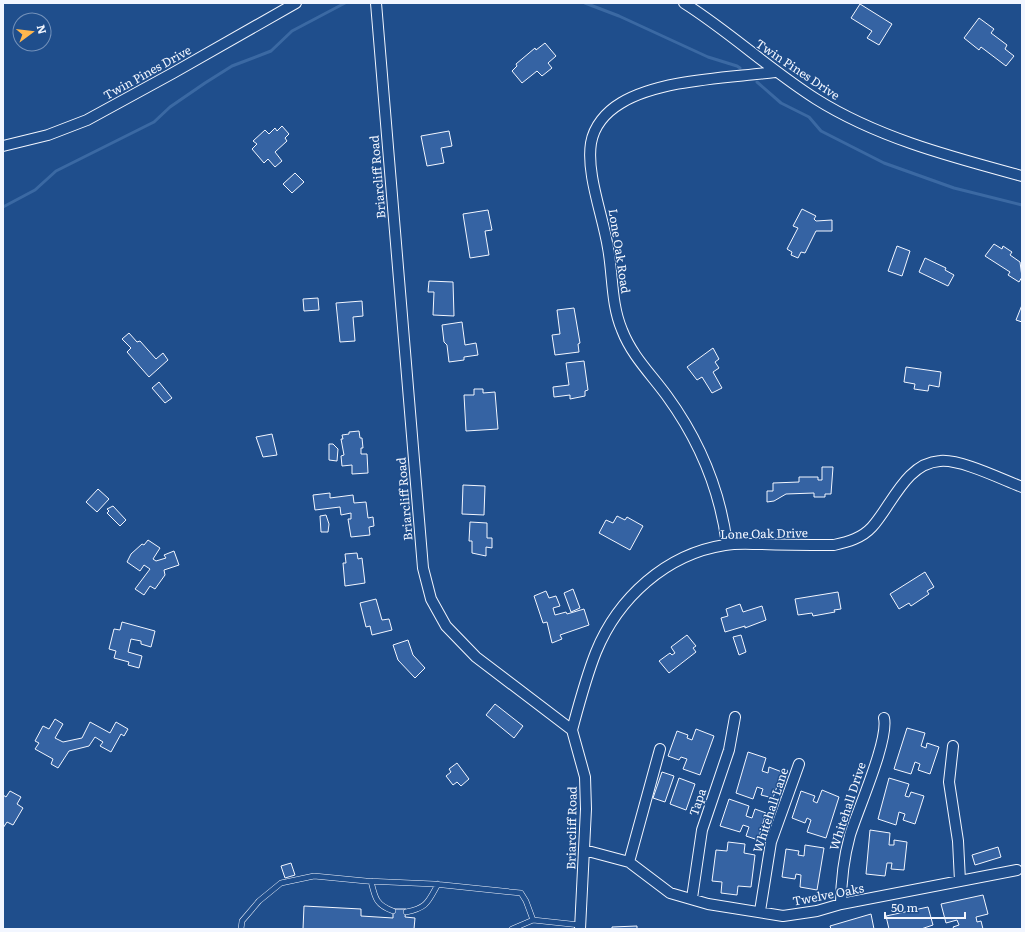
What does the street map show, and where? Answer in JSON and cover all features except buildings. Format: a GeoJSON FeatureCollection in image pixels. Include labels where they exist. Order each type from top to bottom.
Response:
{"type":"FeatureCollection","features":[{"type":"Feature","properties":{"kind":"street","name":"Twin Pines Drive"},"geometry":{"type":"LineString","coordinates":[[3,146],[48,135],[87,120],[296,3]]}},
{"type":"Feature","properties":{"kind":"street","name":"Briarcliff Road"},"geometry":{"type":"LineString","coordinates":[[376,3],[423,568],[431,599],[446,626],[476,657],[572,730],[585,777],[586,809],[580,927]]}},
{"type":"Feature","properties":{"kind":"street","name":"Twin Pines Drive"},"geometry":{"type":"LineString","coordinates":[[684,3],[775,72],[817,100],[895,138],[954,157],[1022,176]]}},
{"type":"Feature","properties":{"kind":"street","name":"Lone Oak Road"},"geometry":{"type":"LineString","coordinates":[[727,544],[724,524],[716,494],[705,461],[692,434],[667,396],[632,351],[621,329],[615,305],[608,249],[590,158],[596,128],[604,116],[621,103],[643,92],[680,84],[775,72]]}},
{"type":"Feature","properties":{"kind":"street","name":"Lone Oak Drive"},"geometry":{"type":"LineString","coordinates":[[572,730],[596,652],[609,625],[623,606],[650,578],[670,564],[698,552],[727,544],[834,545],[860,537],[872,528],[898,490],[912,474],[921,466],[941,460],[955,462],[1022,487]]}},
{"type":"Feature","properties":{"kind":"street","name":"Tapa"},"geometry":{"type":"LineString","coordinates":[[692,898],[702,830],[729,750],[735,717]]}},
{"type":"Feature","properties":{"kind":"street","name":"Whitehall Drive"},"geometry":{"type":"LineString","coordinates":[[841,904],[841,887],[846,849],[881,744],[885,723],[884,718]]}},
{"type":"Feature","properties":{"kind":"street"},"geometry":{"type":"LineString","coordinates":[[953,746],[949,782],[958,841],[960,881]]}},
{"type":"Feature","properties":{"kind":"street"},"geometry":{"type":"LineString","coordinates":[[629,862],[660,749]]}},
{"type":"Feature","properties":{"kind":"street","name":"Whitehall Lane"},"geometry":{"type":"LineString","coordinates":[[760,912],[771,842],[799,764]]}},
{"type":"Feature","properties":{"kind":"street","name":"Twelve Oaks"},"geometry":{"type":"LineString","coordinates":[[584,850],[629,862],[652,877],[666,890],[708,904],[782,916],[817,911],[841,904],[1017,870]]}},
{"type":"Feature","properties":{"kind":"lane"},"geometry":{"type":"LineString","coordinates":[[241,929],[242,921],[259,901],[281,883],[314,876],[372,882],[438,884],[521,893],[526,901],[533,920]]}},
{"type":"Feature","properties":{"kind":"lane"},"geometry":{"type":"LineString","coordinates":[[372,882],[375,898],[383,907],[393,911]]}},
{"type":"Feature","properties":{"kind":"lane"},"geometry":{"type":"LineString","coordinates":[[406,912],[420,909],[426,905],[438,884]]}},
{"type":"Feature","properties":{"kind":"lane"},"geometry":{"type":"LineString","coordinates":[[512,929],[533,920],[580,927]]}},
{"type":"Feature","properties":{"kind":"waterway"},"geometry":{"type":"LineString","coordinates":[[3,207],[35,190],[56,171],[154,122],[170,107],[232,66],[271,51],[292,31],[345,3]]}},
{"type":"Feature","properties":{"kind":"waterway"},"geometry":{"type":"LineString","coordinates":[[585,3],[619,16],[708,57],[740,68]]}},
{"type":"Feature","properties":{"kind":"waterway"},"geometry":{"type":"LineString","coordinates":[[757,82],[781,103],[809,117],[821,131],[884,163],[954,188],[1022,205]]}}]}
